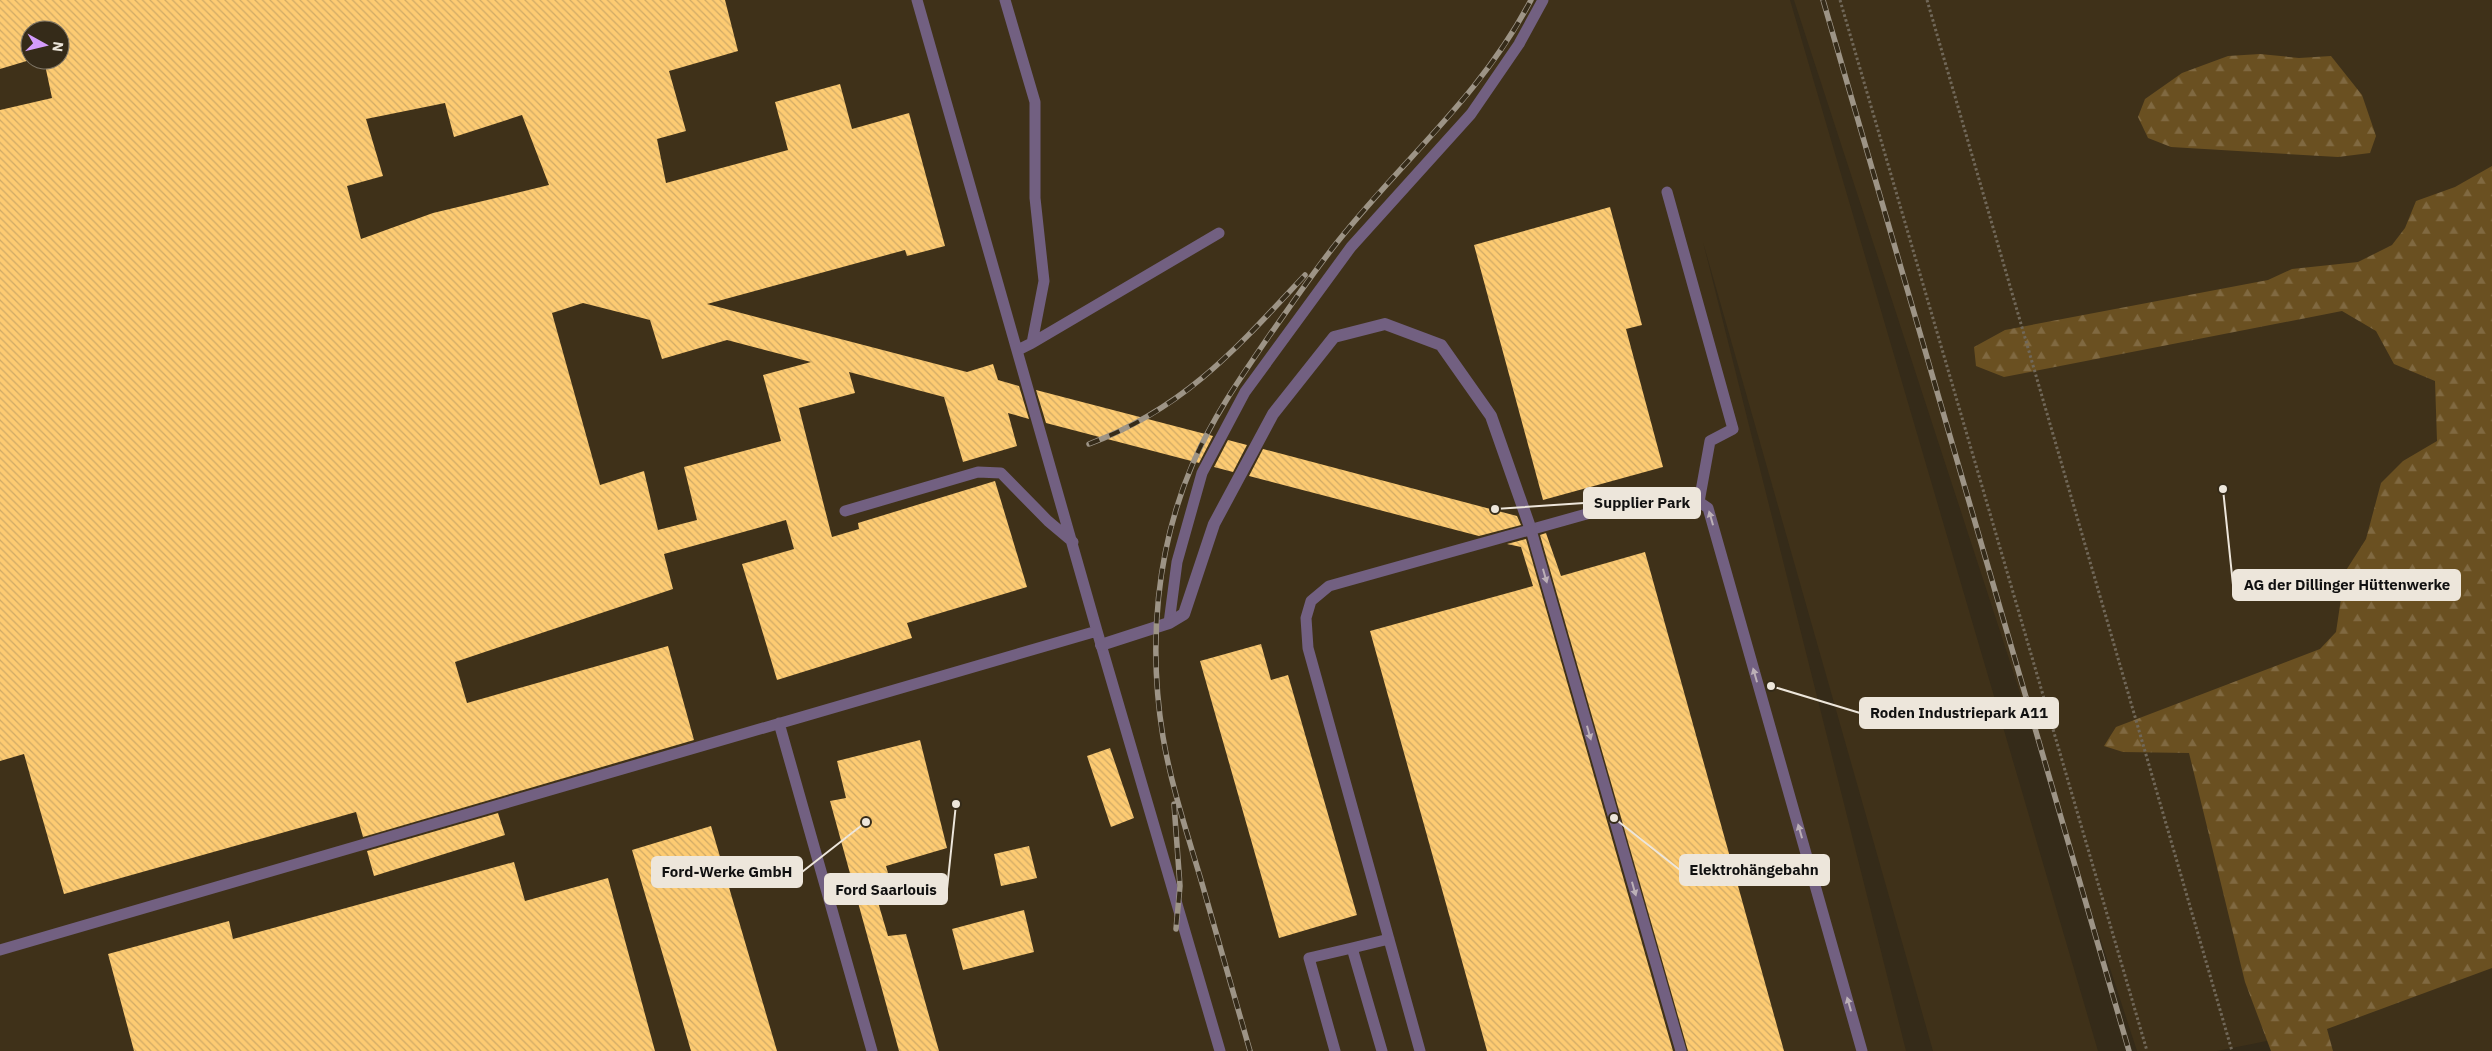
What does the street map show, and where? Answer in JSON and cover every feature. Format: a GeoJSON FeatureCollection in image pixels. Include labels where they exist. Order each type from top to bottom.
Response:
{"type":"FeatureCollection","features":[{"type":"Feature","properties":{"kind":"street"},"geometry":{"type":"LineString","coordinates":[[1101,645],[1169,623],[1184,614],[1214,524],[1273,414],[1334,337],[1385,324],[1441,345],[1491,416],[1531,530]]}},
{"type":"Feature","properties":{"kind":"lane"},"geometry":{"type":"LineString","coordinates":[[917,0],[1101,645],[1220,1051]]}},
{"type":"Feature","properties":{"kind":"lane"},"geometry":{"type":"LineString","coordinates":[[1005,0],[1034,102],[1035,198],[1044,281],[1032,344]]}},
{"type":"Feature","properties":{"kind":"lane"},"geometry":{"type":"LineString","coordinates":[[1169,623],[1177,562],[1202,473],[1244,392],[1351,247],[1470,114],[1519,44],[1543,0]]}},
{"type":"Feature","properties":{"kind":"lane"},"geometry":{"type":"LineString","coordinates":[[1667,192],[1733,429],[1710,440],[1699,502]]}},
{"type":"Feature","properties":{"kind":"lane"},"geometry":{"type":"LineString","coordinates":[[1018,350],[1032,344],[1219,233]]}},
{"type":"Feature","properties":{"kind":"lane"},"geometry":{"type":"LineString","coordinates":[[845,511],[978,472],[1001,473],[1048,521],[1073,542]]}},
{"type":"Feature","properties":{"kind":"lane"},"geometry":{"type":"LineString","coordinates":[[1420,1051],[1308,648],[1306,618],[1311,601],[1330,586],[1658,494],[1689,495],[1708,508],[1862,1051]]}},
{"type":"Feature","properties":{"kind":"lane"},"geometry":{"type":"LineString","coordinates":[[1531,530],[1681,1051]]}},
{"type":"Feature","properties":{"kind":"lane"},"geometry":{"type":"LineString","coordinates":[[0,950],[1097,631]]}},
{"type":"Feature","properties":{"kind":"lane"},"geometry":{"type":"LineString","coordinates":[[779,723],[872,1051]]}},
{"type":"Feature","properties":{"kind":"lane"},"geometry":{"type":"LineString","coordinates":[[1336,1051],[1309,958],[1389,939]]}},
{"type":"Feature","properties":{"kind":"lane"},"geometry":{"type":"LineString","coordinates":[[1352,948],[1382,1051]]}},
{"type":"Feature","properties":{"kind":"path"},"geometry":{"type":"LineString","coordinates":[[1840,0],[2147,1051]]}},
{"type":"Feature","properties":{"kind":"path"},"geometry":{"type":"LineString","coordinates":[[1927,0],[2232,1051]]}},
{"type":"Feature","properties":{"kind":"shaded area"},"geometry":{"type":"Polygon","coordinates":[[[0,0],[1790,0],[2098,1051],[1933,1051],[1703,242],[1906,1051],[0,1051],[0,0]]]}},
{"type":"Feature","properties":{"kind":"shaded area"},"geometry":{"type":"Polygon","coordinates":[[[1794,0],[2492,0],[2492,1051],[2333,1051],[2326,1029],[2217,1051],[2137,1051],[1794,0]]]}},
{"type":"Feature","properties":{"kind":"green space"},"geometry":{"type":"Polygon","coordinates":[[[2260,54],[2299,58],[2331,56],[2362,95],[2376,136],[2370,153],[2338,157],[2171,147],[2148,138],[2138,117],[2145,99],[2182,73],[2228,56],[2260,54]]]}},
{"type":"Feature","properties":{"kind":"green space"},"geometry":{"type":"Polygon","coordinates":[[[2492,166],[2492,968],[2327,1029],[2333,1051],[2271,1051],[2245,982],[2189,753],[2123,752],[2104,746],[2116,727],[2320,649],[2336,632],[2345,572],[2366,539],[2381,483],[2403,461],[2437,441],[2435,381],[2394,364],[2376,331],[2342,311],[2004,377],[1976,366],[1974,347],[2005,330],[2268,280],[2292,269],[2358,262],[2392,245],[2405,228],[2416,201],[2455,187],[2492,166]]]}},
{"type":"Feature","properties":{"kind":"building"},"geometry":{"type":"Polygon","coordinates":[[[0,0],[725,0],[738,51],[669,71],[686,131],[657,139],[666,183],[788,150],[775,102],[840,84],[852,129],[909,113],[945,246],[907,256],[905,250],[707,304],[967,372],[993,364],[998,380],[1019,386],[1029,419],[1008,413],[1017,446],[963,462],[944,397],[849,372],[855,393],[799,408],[832,537],[859,529],[858,523],[995,481],[1027,587],[907,623],[912,638],[777,680],[742,564],[794,549],[786,520],[664,554],[673,589],[455,662],[467,703],[668,646],[694,740],[363,837],[356,812],[64,894],[24,754],[0,761],[0,110],[52,98],[46,70],[70,70],[70,20],[20,20],[20,63],[0,69],[0,0]],[[445,103],[366,119],[383,176],[347,186],[361,239],[433,213],[549,185],[522,115],[454,137],[445,103]],[[583,303],[552,313],[600,485],[644,471],[658,530],[697,520],[684,467],[781,441],[763,375],[811,362],[727,340],[662,359],[650,320],[583,303]]]}},
{"type":"Feature","properties":{"kind":"building"},"geometry":{"type":"Polygon","coordinates":[[[1610,207],[1642,325],[1626,329],[1663,467],[1543,500],[1474,245],[1610,207]]]}},
{"type":"Feature","properties":{"kind":"building"},"geometry":{"type":"Polygon","coordinates":[[[1036,390],[1213,436],[1199,463],[1046,423],[1036,390]]]}},
{"type":"Feature","properties":{"kind":"building"},"geometry":{"type":"Polygon","coordinates":[[[1228,440],[1247,445],[1233,472],[1214,467],[1228,440]]]}},
{"type":"Feature","properties":{"kind":"building"},"geometry":{"type":"Polygon","coordinates":[[[1263,449],[1517,516],[1521,525],[1479,536],[1249,476],[1263,449]]]}},
{"type":"Feature","properties":{"kind":"building"},"geometry":{"type":"Polygon","coordinates":[[[1546,533],[1561,576],[1645,552],[1784,1051],[1688,1051],[1540,535],[1546,533]]]}},
{"type":"Feature","properties":{"kind":"building"},"geometry":{"type":"Polygon","coordinates":[[[1526,539],[1673,1051],[1487,1051],[1370,631],[1533,586],[1521,547],[1507,544],[1526,539]]]}},
{"type":"Feature","properties":{"kind":"building"},"geometry":{"type":"Polygon","coordinates":[[[1261,644],[1271,680],[1288,675],[1357,915],[1279,938],[1200,661],[1261,644]]]}},
{"type":"Feature","properties":{"kind":"building"},"geometry":{"type":"Polygon","coordinates":[[[920,740],[947,848],[886,866],[894,894],[877,899],[888,936],[906,934],[939,1051],[899,1051],[830,801],[846,798],[837,761],[920,740]]]}},
{"type":"Feature","properties":{"kind":"building"},"geometry":{"type":"Polygon","coordinates":[[[1110,748],[1134,818],[1111,827],[1087,756],[1110,748]]]}},
{"type":"Feature","properties":{"kind":"building"},"geometry":{"type":"Polygon","coordinates":[[[498,813],[505,835],[374,876],[367,851],[498,813]]]}},
{"type":"Feature","properties":{"kind":"building"},"geometry":{"type":"Polygon","coordinates":[[[711,826],[777,1051],[691,1051],[632,850],[711,826]]]}},
{"type":"Feature","properties":{"kind":"building"},"geometry":{"type":"Polygon","coordinates":[[[1029,846],[1037,878],[1001,886],[994,854],[1029,846]]]}},
{"type":"Feature","properties":{"kind":"building"},"geometry":{"type":"Polygon","coordinates":[[[514,862],[525,901],[608,878],[655,1051],[134,1051],[108,954],[229,921],[233,939],[514,862]]]}},
{"type":"Feature","properties":{"kind":"building"},"geometry":{"type":"Polygon","coordinates":[[[1024,910],[1034,952],[963,970],[952,929],[1024,910]]]}},
{"type":"Feature","properties":{"kind":"railway"},"geometry":{"type":"LineString","coordinates":[[1250,1051],[1170,773],[1163,737],[1158,702],[1156,633],[1163,563],[1171,529],[1180,496],[1201,446],[1228,398],[1259,351],[1339,240],[1441,125],[1489,67],[1511,35],[1531,0]]}},
{"type":"Feature","properties":{"kind":"railway"},"geometry":{"type":"LineString","coordinates":[[1823,0],[2129,1051]]}},
{"type":"Feature","properties":{"kind":"railway"},"geometry":{"type":"LineString","coordinates":[[1089,444],[1154,413],[1182,394],[1232,351],[1305,275]]}},
{"type":"Feature","properties":{"kind":"railway"},"geometry":{"type":"LineString","coordinates":[[1174,804],[1180,886],[1176,929]]}},
{"type":"Feature","properties":{"kind":"place","name":"AG der Dillinger Hüttenwerke"},"geometry":{"type":"Point","coordinates":[2223,489]}},
{"type":"Feature","properties":{"kind":"place","name":"Supplier Park"},"geometry":{"type":"Point","coordinates":[1495,509]}},
{"type":"Feature","properties":{"kind":"place","name":"Roden Industriepark A11"},"geometry":{"type":"Point","coordinates":[1771,686]}},
{"type":"Feature","properties":{"kind":"place","name":"Ford Saarlouis"},"geometry":{"type":"Point","coordinates":[956,804]}},
{"type":"Feature","properties":{"kind":"place","name":"Elektrohängebahn"},"geometry":{"type":"Point","coordinates":[1614,818]}},
{"type":"Feature","properties":{"kind":"place","name":"Ford-Werke GmbH"},"geometry":{"type":"Point","coordinates":[866,822]}}]}
